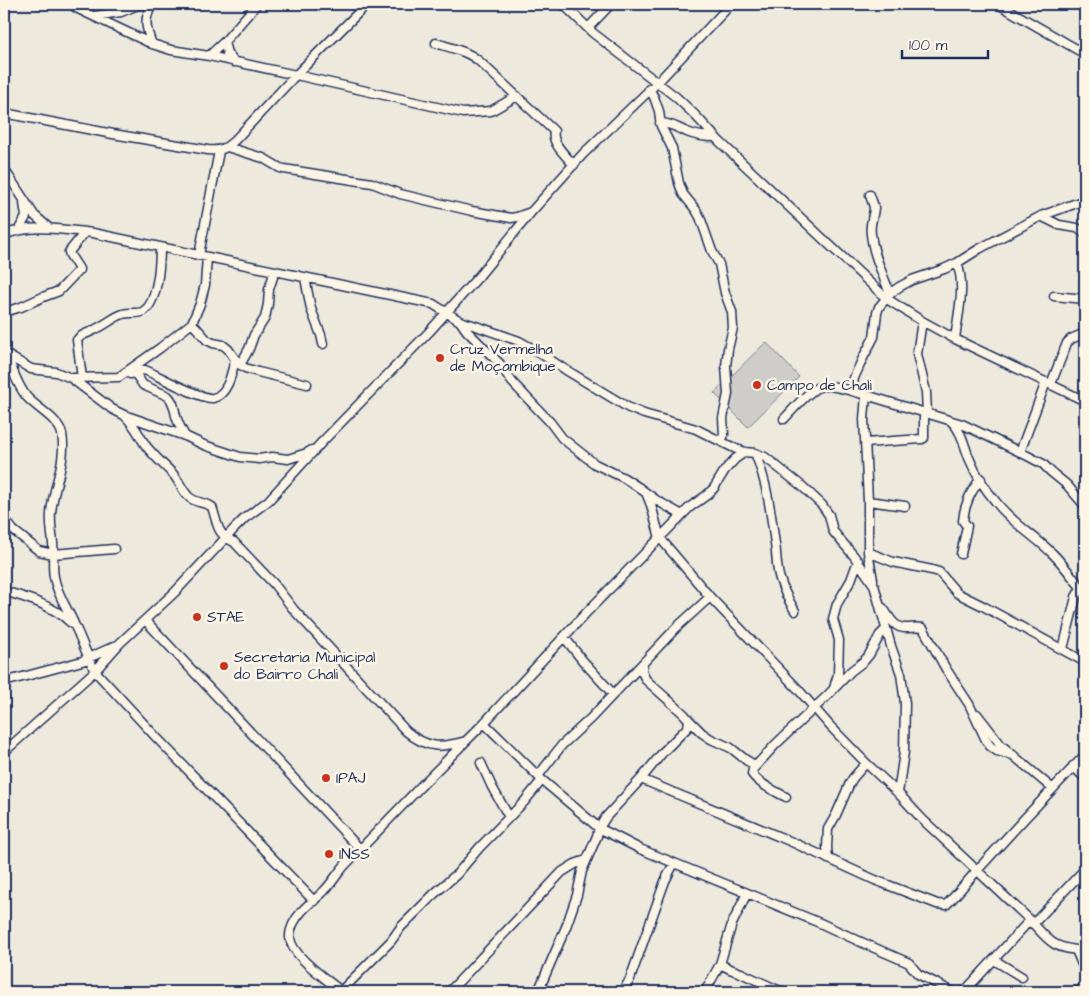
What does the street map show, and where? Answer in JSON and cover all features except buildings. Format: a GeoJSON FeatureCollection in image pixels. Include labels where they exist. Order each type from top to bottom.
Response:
{"type":"FeatureCollection","features":[{"type":"Feature","properties":{"kind":"street"},"geometry":{"type":"LineString","coordinates":[[73,4],[76,8],[152,44],[171,50],[209,56],[463,113],[491,111],[518,96]]}},
{"type":"Feature","properties":{"kind":"street"},"geometry":{"type":"LineString","coordinates":[[94,16],[121,12],[140,4]]}},
{"type":"Feature","properties":{"kind":"street"},"geometry":{"type":"LineString","coordinates":[[152,44],[146,30],[146,20],[153,4]]}},
{"type":"Feature","properties":{"kind":"street"},"geometry":{"type":"LineString","coordinates":[[209,56],[224,42],[257,4]]}},
{"type":"Feature","properties":{"kind":"street"},"geometry":{"type":"LineString","coordinates":[[4,113],[112,134],[219,151],[227,147],[367,4]]}},
{"type":"Feature","properties":{"kind":"street"},"geometry":{"type":"LineString","coordinates":[[563,4],[588,28],[643,73],[658,82],[695,114],[715,137],[888,296],[922,321],[955,339],[1085,401]]}},
{"type":"Feature","properties":{"kind":"street"},"geometry":{"type":"LineString","coordinates":[[588,28],[611,4]]}},
{"type":"Feature","properties":{"kind":"street"},"geometry":{"type":"LineString","coordinates":[[4,752],[95,671],[119,644],[175,592],[234,528],[268,501],[318,446],[446,313],[583,154],[658,82],[731,4]]}},
{"type":"Feature","properties":{"kind":"street"},"geometry":{"type":"LineString","coordinates":[[998,4],[1085,54]]}},
{"type":"Feature","properties":{"kind":"street"},"geometry":{"type":"LineString","coordinates":[[224,42],[227,53],[234,62]]}},
{"type":"Feature","properties":{"kind":"street"},"geometry":{"type":"LineString","coordinates":[[436,43],[473,56],[554,131],[553,136],[556,142],[574,165]]}},
{"type":"Feature","properties":{"kind":"street"},"geometry":{"type":"LineString","coordinates":[[649,89],[659,111],[660,123],[672,148],[683,194],[700,217],[712,251],[719,264],[725,293],[732,312],[733,328],[726,366],[728,394],[724,418],[724,435],[721,441]]}},
{"type":"Feature","properties":{"kind":"street"},"geometry":{"type":"LineString","coordinates":[[660,123],[675,125],[698,136],[715,137]]}},
{"type":"Feature","properties":{"kind":"street"},"geometry":{"type":"LineString","coordinates":[[227,147],[263,158],[280,168],[372,183],[400,194],[472,211],[511,218],[532,211]]}},
{"type":"Feature","properties":{"kind":"street"},"geometry":{"type":"LineString","coordinates":[[199,255],[219,151]]}},
{"type":"Feature","properties":{"kind":"street"},"geometry":{"type":"LineString","coordinates":[[4,169],[34,216],[49,228]]}},
{"type":"Feature","properties":{"kind":"street"},"geometry":{"type":"LineString","coordinates":[[870,195],[874,206],[870,235],[888,296]]}},
{"type":"Feature","properties":{"kind":"street"},"geometry":{"type":"LineString","coordinates":[[18,231],[26,217],[24,200]]}},
{"type":"Feature","properties":{"kind":"street"},"geometry":{"type":"LineString","coordinates":[[898,793],[903,759],[905,703],[901,674],[886,630],[874,585],[868,552],[868,501],[863,394],[853,384],[854,378],[862,358],[874,337],[879,307],[899,287],[956,263],[1040,216],[1085,200]]}},
{"type":"Feature","properties":{"kind":"street"},"geometry":{"type":"LineString","coordinates":[[1040,216],[1058,225],[1078,228],[1085,233]]}},
{"type":"Feature","properties":{"kind":"street"},"geometry":{"type":"LineString","coordinates":[[4,235],[30,228],[93,232],[431,304],[460,321],[519,341],[629,408],[696,429],[745,452],[755,453],[764,458],[803,487],[822,506],[829,515],[837,536],[874,585]]}},
{"type":"Feature","properties":{"kind":"street"},"geometry":{"type":"LineString","coordinates":[[4,312],[59,292],[79,270],[69,252],[85,232]]}},
{"type":"Feature","properties":{"kind":"street"},"geometry":{"type":"LineString","coordinates":[[82,378],[78,338],[119,316],[141,312],[148,307],[151,303],[158,278],[160,247]]}},
{"type":"Feature","properties":{"kind":"street"},"geometry":{"type":"LineString","coordinates":[[71,378],[114,378],[123,374],[160,348],[192,322],[200,304],[205,285],[208,257]]}},
{"type":"Feature","properties":{"kind":"street"},"geometry":{"type":"LineString","coordinates":[[955,339],[961,289],[956,263]]}},
{"type":"Feature","properties":{"kind":"street"},"geometry":{"type":"LineString","coordinates":[[123,374],[145,370],[206,397],[214,398],[220,394],[229,383],[237,362],[249,349],[254,335],[265,318],[275,271]]}},
{"type":"Feature","properties":{"kind":"street"},"geometry":{"type":"LineString","coordinates":[[305,278],[311,309],[323,344]]}},
{"type":"Feature","properties":{"kind":"street"},"geometry":{"type":"LineString","coordinates":[[1054,296],[1085,298]]}},
{"type":"Feature","properties":{"kind":"street"},"geometry":{"type":"LineString","coordinates":[[460,321],[467,331],[500,364],[512,382],[550,422],[562,438],[586,458],[624,478],[682,515]]}},
{"type":"Feature","properties":{"kind":"street"},"geometry":{"type":"LineString","coordinates":[[865,443],[924,438],[926,392],[917,354],[922,321]]}},
{"type":"Feature","properties":{"kind":"street"},"geometry":{"type":"LineString","coordinates":[[192,322],[207,340],[223,345],[228,349],[237,362],[258,372],[308,384]]}},
{"type":"Feature","properties":{"kind":"street"},"geometry":{"type":"LineString","coordinates":[[1020,452],[1067,343],[1071,338],[1085,332]]}},
{"type":"Feature","properties":{"kind":"street"},"geometry":{"type":"LineString","coordinates":[[5,353],[31,369],[56,372],[71,378],[112,409],[124,415],[240,457],[288,459],[307,454],[318,446]]}},
{"type":"Feature","properties":{"kind":"street"},"geometry":{"type":"LineString","coordinates":[[5,353],[25,394],[56,422],[62,433],[62,455],[51,513],[54,576],[58,591],[76,626],[95,671],[314,901]]}},
{"type":"Feature","properties":{"kind":"street"},"geometry":{"type":"LineString","coordinates":[[4,373],[14,372]]}},
{"type":"Feature","properties":{"kind":"street"},"geometry":{"type":"LineString","coordinates":[[135,373],[140,383],[171,399],[184,436]]}},
{"type":"Feature","properties":{"kind":"street"},"geometry":{"type":"LineString","coordinates":[[784,419],[818,387],[835,387],[863,394],[962,424],[1020,452],[1043,464],[1067,485],[1085,506]]}},
{"type":"Feature","properties":{"kind":"street"},"geometry":{"type":"LineString","coordinates":[[124,415],[187,495],[195,502],[212,507],[217,527],[226,538],[234,542],[274,584],[294,610],[386,710],[416,739],[425,743],[443,746],[466,741]]}},
{"type":"Feature","properties":{"kind":"street"},"geometry":{"type":"LineString","coordinates":[[952,422],[960,432],[969,458],[997,503],[1017,524],[1053,554],[1083,590],[1076,597],[1063,649]]}},
{"type":"Feature","properties":{"kind":"street"},"geometry":{"type":"LineString","coordinates":[[710,597],[670,634],[591,718],[562,745],[524,802],[480,847],[457,874],[406,922],[391,941],[341,992],[296,952],[290,940],[291,928],[306,906],[325,890],[340,869],[484,723],[682,515],[714,488],[725,470],[745,452]]}},
{"type":"Feature","properties":{"kind":"street"},"geometry":{"type":"LineString","coordinates":[[755,453],[766,486],[780,579],[795,611]]}},
{"type":"Feature","properties":{"kind":"street"},"geometry":{"type":"LineString","coordinates":[[961,554],[967,529],[963,521],[964,513],[973,488],[981,479]]}},
{"type":"Feature","properties":{"kind":"street"},"geometry":{"type":"LineString","coordinates":[[646,493],[660,538],[710,597],[797,688],[830,726],[922,819],[1031,922],[1045,938],[1061,947],[1085,951]]}},
{"type":"Feature","properties":{"kind":"street"},"geometry":{"type":"LineString","coordinates":[[868,501],[905,506]]}},
{"type":"Feature","properties":{"kind":"street"},"geometry":{"type":"LineString","coordinates":[[4,518],[12,530],[36,549],[53,554],[114,549]]}},
{"type":"Feature","properties":{"kind":"street"},"geometry":{"type":"LineString","coordinates":[[868,552],[893,562],[938,572],[952,590],[1085,662]]}},
{"type":"Feature","properties":{"kind":"street"},"geometry":{"type":"LineString","coordinates":[[834,690],[839,667],[838,640],[833,619],[837,604],[851,580],[858,562]]}},
{"type":"Feature","properties":{"kind":"street"},"geometry":{"type":"LineString","coordinates":[[4,592],[51,608],[64,615],[76,626]]}},
{"type":"Feature","properties":{"kind":"street"},"geometry":{"type":"LineString","coordinates":[[880,604],[896,626],[900,628],[923,628],[946,669],[1001,745],[1053,788]]}},
{"type":"Feature","properties":{"kind":"street"},"geometry":{"type":"LineString","coordinates":[[145,620],[360,849]]}},
{"type":"Feature","properties":{"kind":"street"},"geometry":{"type":"LineString","coordinates":[[786,798],[754,778],[752,774],[753,769],[776,744],[834,690],[851,670],[864,661],[880,635],[886,630]]}},
{"type":"Feature","properties":{"kind":"street"},"geometry":{"type":"LineString","coordinates":[[564,637],[613,694]]}},
{"type":"Feature","properties":{"kind":"street"},"geometry":{"type":"LineString","coordinates":[[4,682],[82,661],[119,644]]}},
{"type":"Feature","properties":{"kind":"street"},"geometry":{"type":"LineString","coordinates":[[642,663],[642,672],[646,680],[702,733],[731,748],[756,766]]}},
{"type":"Feature","properties":{"kind":"street"},"geometry":{"type":"LineString","coordinates":[[538,992],[566,927],[577,895],[582,870],[596,840],[599,828],[606,817],[663,752],[688,727],[689,720]]}},
{"type":"Feature","properties":{"kind":"street"},"geometry":{"type":"LineString","coordinates":[[484,723],[540,778],[599,828],[640,849],[820,922],[909,963],[918,974],[953,992]]}},
{"type":"Feature","properties":{"kind":"street"},"geometry":{"type":"LineString","coordinates":[[641,779],[875,880],[937,904],[946,905],[1085,755]]}},
{"type":"Feature","properties":{"kind":"street"},"geometry":{"type":"LineString","coordinates":[[481,763],[509,817]]}},
{"type":"Feature","properties":{"kind":"street"},"geometry":{"type":"LineString","coordinates":[[828,859],[828,829],[850,783],[866,763]]}},
{"type":"Feature","properties":{"kind":"street"},"geometry":{"type":"LineString","coordinates":[[1073,766],[1085,778]]}},
{"type":"Feature","properties":{"kind":"street"},"geometry":{"type":"LineString","coordinates":[[596,840],[610,834]]}},
{"type":"Feature","properties":{"kind":"street"},"geometry":{"type":"LineString","coordinates":[[818,854],[827,847]]}},
{"type":"Feature","properties":{"kind":"street"},"geometry":{"type":"LineString","coordinates":[[449,992],[562,872],[586,860]]}},
{"type":"Feature","properties":{"kind":"street"},"geometry":{"type":"LineString","coordinates":[[623,992],[630,979],[665,881],[674,863]]}},
{"type":"Feature","properties":{"kind":"street"},"geometry":{"type":"LineString","coordinates":[[964,992],[1085,868]]}},
{"type":"Feature","properties":{"kind":"street"},"geometry":{"type":"LineString","coordinates":[[705,992],[720,964],[732,924],[747,893]]}},
{"type":"Feature","properties":{"kind":"street"},"geometry":{"type":"LineString","coordinates":[[1076,950],[1085,971]]}},
{"type":"Feature","properties":{"kind":"street"},"geometry":{"type":"LineString","coordinates":[[994,960],[1022,977]]}},
{"type":"Feature","properties":{"kind":"street"},"geometry":{"type":"LineString","coordinates":[[720,964],[782,992]]}},
{"type":"Feature","properties":{"kind":"street"},"geometry":{"type":"LineString","coordinates":[[1077,992],[1085,987]]}},
{"type":"Feature","properties":{"kind":"shaded area","name":"Campo de Chali"},"geometry":{"type":"Polygon","coordinates":[[[766,342],[799,377],[748,427],[714,393],[766,342]]]}},
{"type":"Feature","properties":{"kind":"place","name":"Cruz Vermelha de Moçambique"},"geometry":{"type":"Point","coordinates":[440,358]}},
{"type":"Feature","properties":{"kind":"place","name":"Campo de Chali"},"geometry":{"type":"Point","coordinates":[757,385]}},
{"type":"Feature","properties":{"kind":"place","name":"STAE"},"geometry":{"type":"Point","coordinates":[197,617]}},
{"type":"Feature","properties":{"kind":"place","name":"Secretaria Municipal do Bairro Chali"},"geometry":{"type":"Point","coordinates":[224,666]}},
{"type":"Feature","properties":{"kind":"place","name":"IPAJ"},"geometry":{"type":"Point","coordinates":[326,778]}},
{"type":"Feature","properties":{"kind":"place","name":"INSS"},"geometry":{"type":"Point","coordinates":[329,854]}}]}
